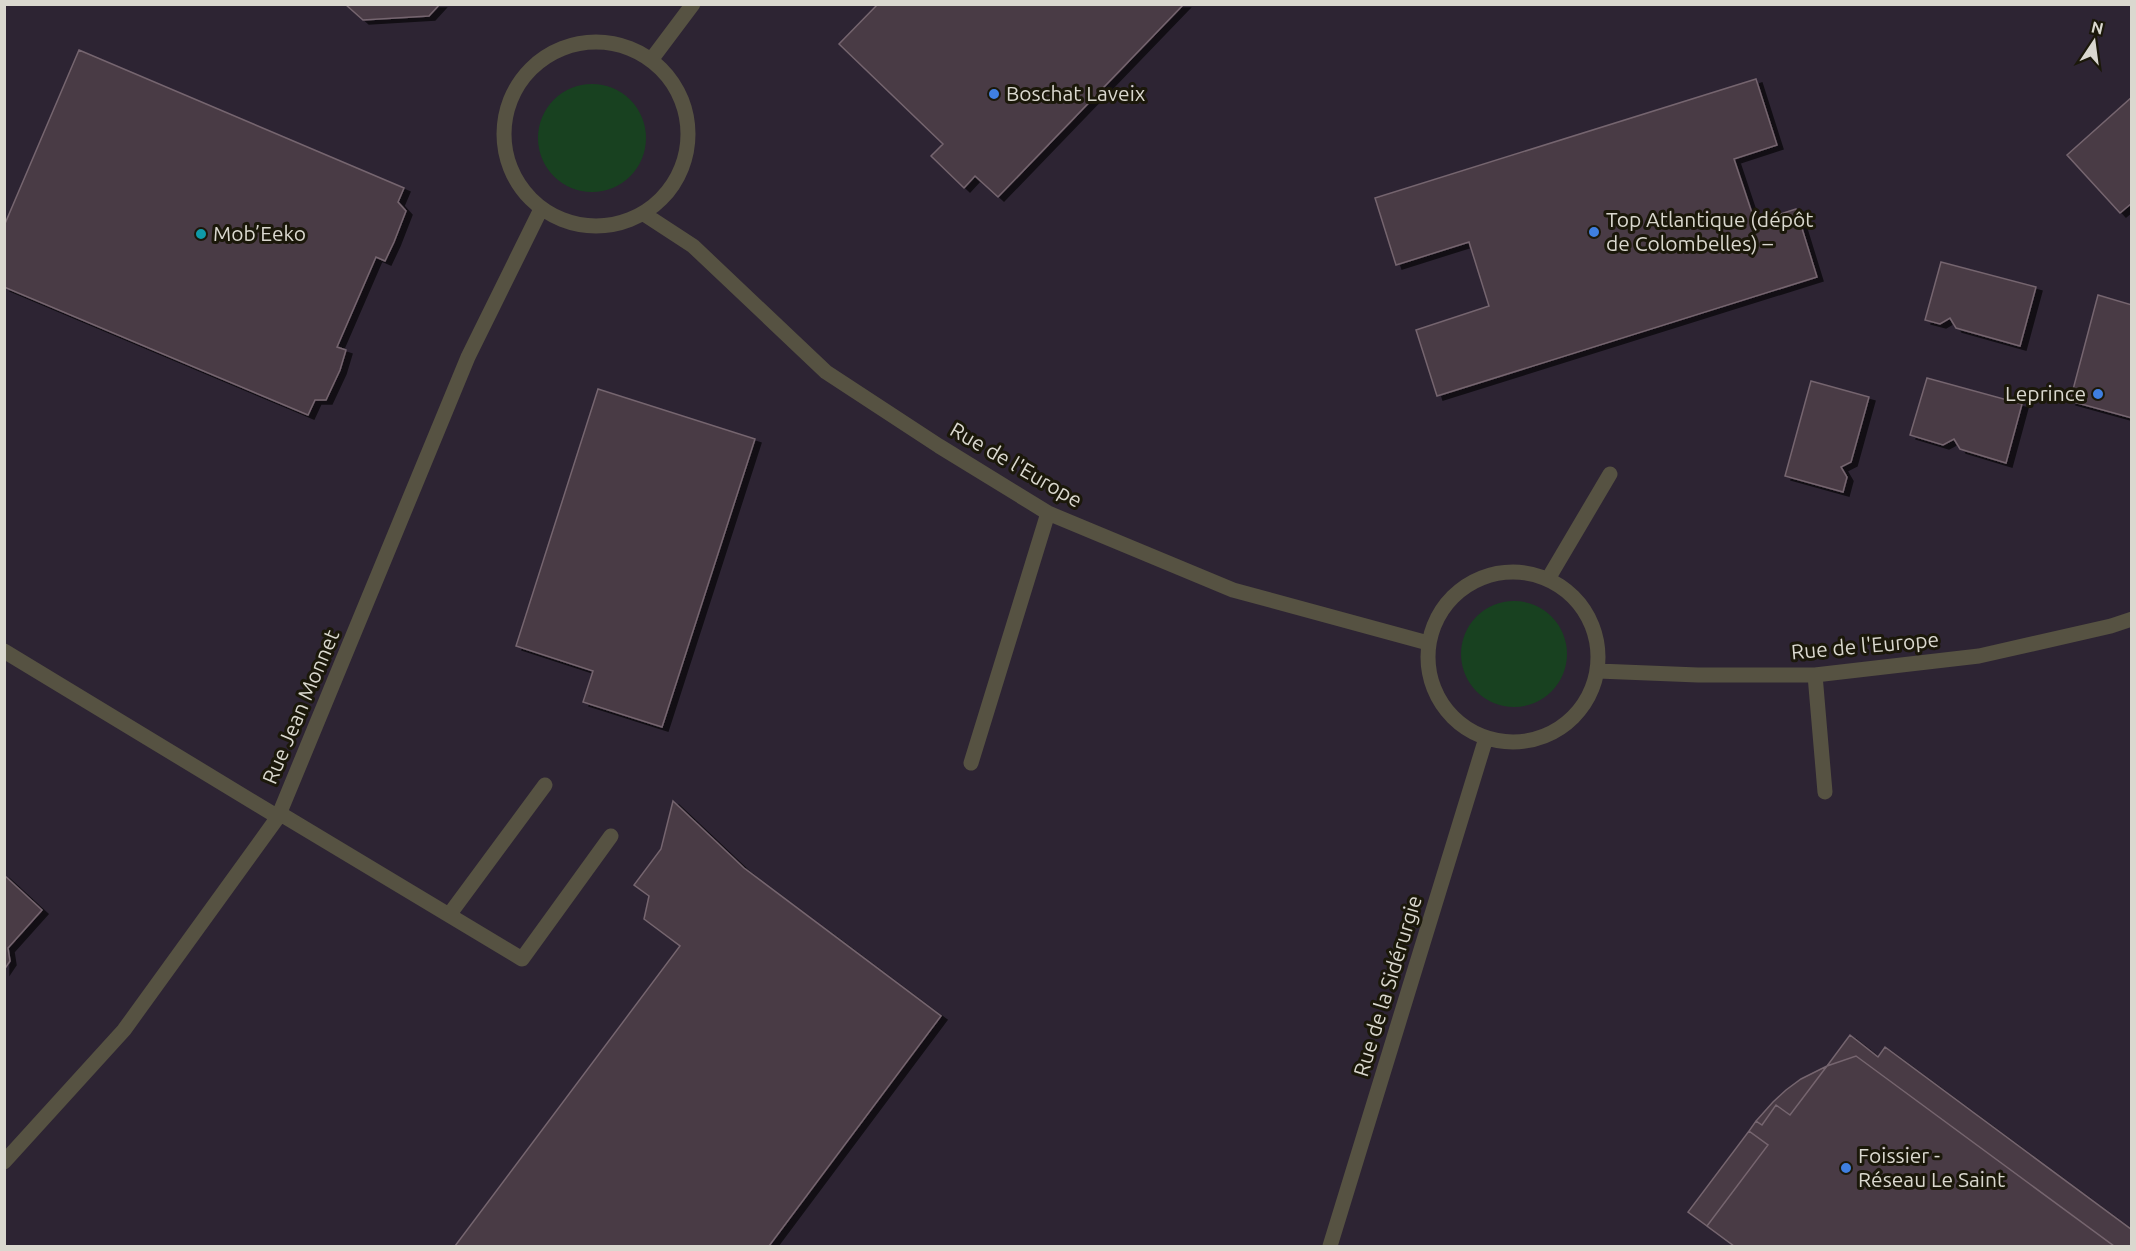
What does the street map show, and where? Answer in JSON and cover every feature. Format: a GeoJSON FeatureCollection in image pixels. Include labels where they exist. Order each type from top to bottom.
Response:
{"type":"FeatureCollection","features":[{"type":"Feature","properties":{"kind":"street"},"geometry":{"type":"LineString","coordinates":[[651,60],[693,4]]}},
{"type":"Feature","properties":{"kind":"street"},"geometry":{"type":"LineString","coordinates":[[582,42],[618,44],[651,60],[675,87],[688,121],[686,157],[670,189],[644,214],[609,226],[573,225],[541,209],[516,183],[503,148],[505,112],[520,80],[547,55],[582,42]]}},
{"type":"Feature","properties":{"kind":"street","name":"Rue Jean Monnet"},"geometry":{"type":"LineString","coordinates":[[4,1162],[124,1030],[278,815],[468,357],[541,209]]}},
{"type":"Feature","properties":{"kind":"street","name":"Rue de l'Europe"},"geometry":{"type":"LineString","coordinates":[[644,214],[693,246],[826,372],[939,446],[1048,513],[1233,590],[1428,643]]}},
{"type":"Feature","properties":{"kind":"street"},"geometry":{"type":"LineString","coordinates":[[1548,579],[1610,474]]}},
{"type":"Feature","properties":{"kind":"street"},"geometry":{"type":"LineString","coordinates":[[971,763],[1048,513]]}},
{"type":"Feature","properties":{"kind":"street"},"geometry":{"type":"LineString","coordinates":[[1523,572],[1548,579],[1572,595],[1589,617],[1598,643],[1598,671],[1588,699],[1569,722],[1544,737],[1515,742],[1486,738],[1464,728],[1446,711],[1434,691],[1428,667],[1428,643],[1436,618],[1451,597],[1473,582],[1497,573],[1523,572]]}},
{"type":"Feature","properties":{"kind":"street","name":"Rue de l'Europe"},"geometry":{"type":"LineString","coordinates":[[1598,671],[1698,675],[1815,675],[1979,656],[2111,626],[2132,619]]}},
{"type":"Feature","properties":{"kind":"street"},"geometry":{"type":"LineString","coordinates":[[4,651],[522,959],[611,836]]}},
{"type":"Feature","properties":{"kind":"street"},"geometry":{"type":"LineString","coordinates":[[1815,675],[1825,792]]}},
{"type":"Feature","properties":{"kind":"street","name":"Rue de la Sidérurgie"},"geometry":{"type":"LineString","coordinates":[[1330,1246],[1486,738]]}},
{"type":"Feature","properties":{"kind":"street"},"geometry":{"type":"LineString","coordinates":[[449,915],[544,785]]}},
{"type":"Feature","properties":{"kind":"shaded area"},"geometry":{"type":"Polygon","coordinates":[[[5,5],[2131,5],[2131,1246],[5,1246],[5,5]]]}},
{"type":"Feature","properties":{"kind":"green space"},"geometry":{"type":"Polygon","coordinates":[[[592,84],[613,88],[630,100],[642,117],[646,138],[642,159],[630,176],[613,188],[592,192],[571,188],[554,176],[542,159],[538,138],[542,117],[554,100],[571,88],[592,84]]]}},
{"type":"Feature","properties":{"kind":"green space"},"geometry":{"type":"Polygon","coordinates":[[[1514,601],[1534,605],[1551,617],[1563,634],[1567,654],[1563,674],[1551,691],[1534,703],[1514,707],[1494,703],[1477,691],[1465,674],[1461,654],[1465,634],[1477,617],[1494,605],[1514,601]]]}},
{"type":"Feature","properties":{"kind":"building"},"geometry":{"type":"Polygon","coordinates":[[[345,4],[440,4],[429,16],[363,20],[345,4]]]}},
{"type":"Feature","properties":{"kind":"building","name":"Boschat Laveix"},"geometry":{"type":"Polygon","coordinates":[[[878,4],[1184,4],[998,197],[975,176],[964,188],[931,156],[943,144],[839,44],[878,4]]]}},
{"type":"Feature","properties":{"kind":"building","name":"Mob’Eeko"},"geometry":{"type":"Polygon","coordinates":[[[79,50],[404,188],[398,202],[406,211],[394,242],[385,261],[376,257],[337,347],[346,350],[340,370],[326,400],[315,400],[308,415],[4,287],[4,226],[79,50]]]}},
{"type":"Feature","properties":{"kind":"building","name":"Top Atlantique (dépôt de Colombelles) –"},"geometry":{"type":"Polygon","coordinates":[[[1756,79],[1777,145],[1734,159],[1755,222],[1796,209],[1817,277],[1437,396],[1416,330],[1489,306],[1469,242],[1396,265],[1375,198],[1756,79]]]}},
{"type":"Feature","properties":{"kind":"building"},"geometry":{"type":"Polygon","coordinates":[[[2132,97],[2132,203],[2120,213],[2067,155],[2132,97]]]}},
{"type":"Feature","properties":{"kind":"building"},"geometry":{"type":"Polygon","coordinates":[[[1941,262],[2036,287],[2020,346],[1956,328],[1950,318],[1940,324],[1925,320],[1941,262]]]}},
{"type":"Feature","properties":{"kind":"building"},"geometry":{"type":"Polygon","coordinates":[[[2098,295],[2132,305],[2132,418],[2070,401],[2098,295]]]}},
{"type":"Feature","properties":{"kind":"building"},"geometry":{"type":"Polygon","coordinates":[[[1927,378],[2022,404],[2006,463],[1960,449],[1954,439],[1943,445],[1910,435],[1927,378]]]}},
{"type":"Feature","properties":{"kind":"building"},"geometry":{"type":"Polygon","coordinates":[[[1811,381],[1869,397],[1851,462],[1841,467],[1847,477],[1843,492],[1785,476],[1811,381]]]}},
{"type":"Feature","properties":{"kind":"building"},"geometry":{"type":"Polygon","coordinates":[[[598,389],[755,439],[662,727],[583,702],[593,671],[516,646],[598,389]]]}},
{"type":"Feature","properties":{"kind":"building"},"geometry":{"type":"Polygon","coordinates":[[[673,801],[744,868],[941,1016],[769,1246],[455,1246],[680,946],[644,919],[649,896],[634,885],[661,849],[673,801]]]}},
{"type":"Feature","properties":{"kind":"building"},"geometry":{"type":"Polygon","coordinates":[[[4,875],[42,910],[8,948],[10,961],[4,970],[4,875]]]}},
{"type":"Feature","properties":{"kind":"building"},"geometry":{"type":"Polygon","coordinates":[[[1850,1035],[1878,1057],[1885,1047],[2132,1230],[2132,1246],[2114,1246],[1856,1056],[1827,1066],[1850,1035]]]}},
{"type":"Feature","properties":{"kind":"building"},"geometry":{"type":"Polygon","coordinates":[[[1856,1056],[2114,1246],[1734,1246],[1707,1226],[1768,1145],[1749,1131],[1756,1121],[1762,1125],[1776,1105],[1790,1115],[1827,1066],[1856,1056]]]}},
{"type":"Feature","properties":{"kind":"building"},"geometry":{"type":"Polygon","coordinates":[[[1827,1066],[1790,1115],[1776,1105],[1762,1125],[1756,1121],[1786,1090],[1801,1079],[1827,1066]]]}},
{"type":"Feature","properties":{"kind":"building"},"geometry":{"type":"Polygon","coordinates":[[[1749,1131],[1768,1145],[1707,1226],[1688,1212],[1749,1131]]]}},
{"type":"Feature","properties":{"kind":"place","name":"Boschat Laveix"},"geometry":{"type":"Point","coordinates":[994,94]}},
{"type":"Feature","properties":{"kind":"place","name":"Top Atlantique (dépôt de Colombelles) –"},"geometry":{"type":"Point","coordinates":[1594,232]}},
{"type":"Feature","properties":{"kind":"place","name":"Mob’Eeko"},"geometry":{"type":"Point","coordinates":[201,234]}},
{"type":"Feature","properties":{"kind":"place","name":"Leprince"},"geometry":{"type":"Point","coordinates":[2098,394]}},
{"type":"Feature","properties":{"kind":"place","name":"Foissier - Réseau Le Saint"},"geometry":{"type":"Point","coordinates":[1846,1168]}}]}
